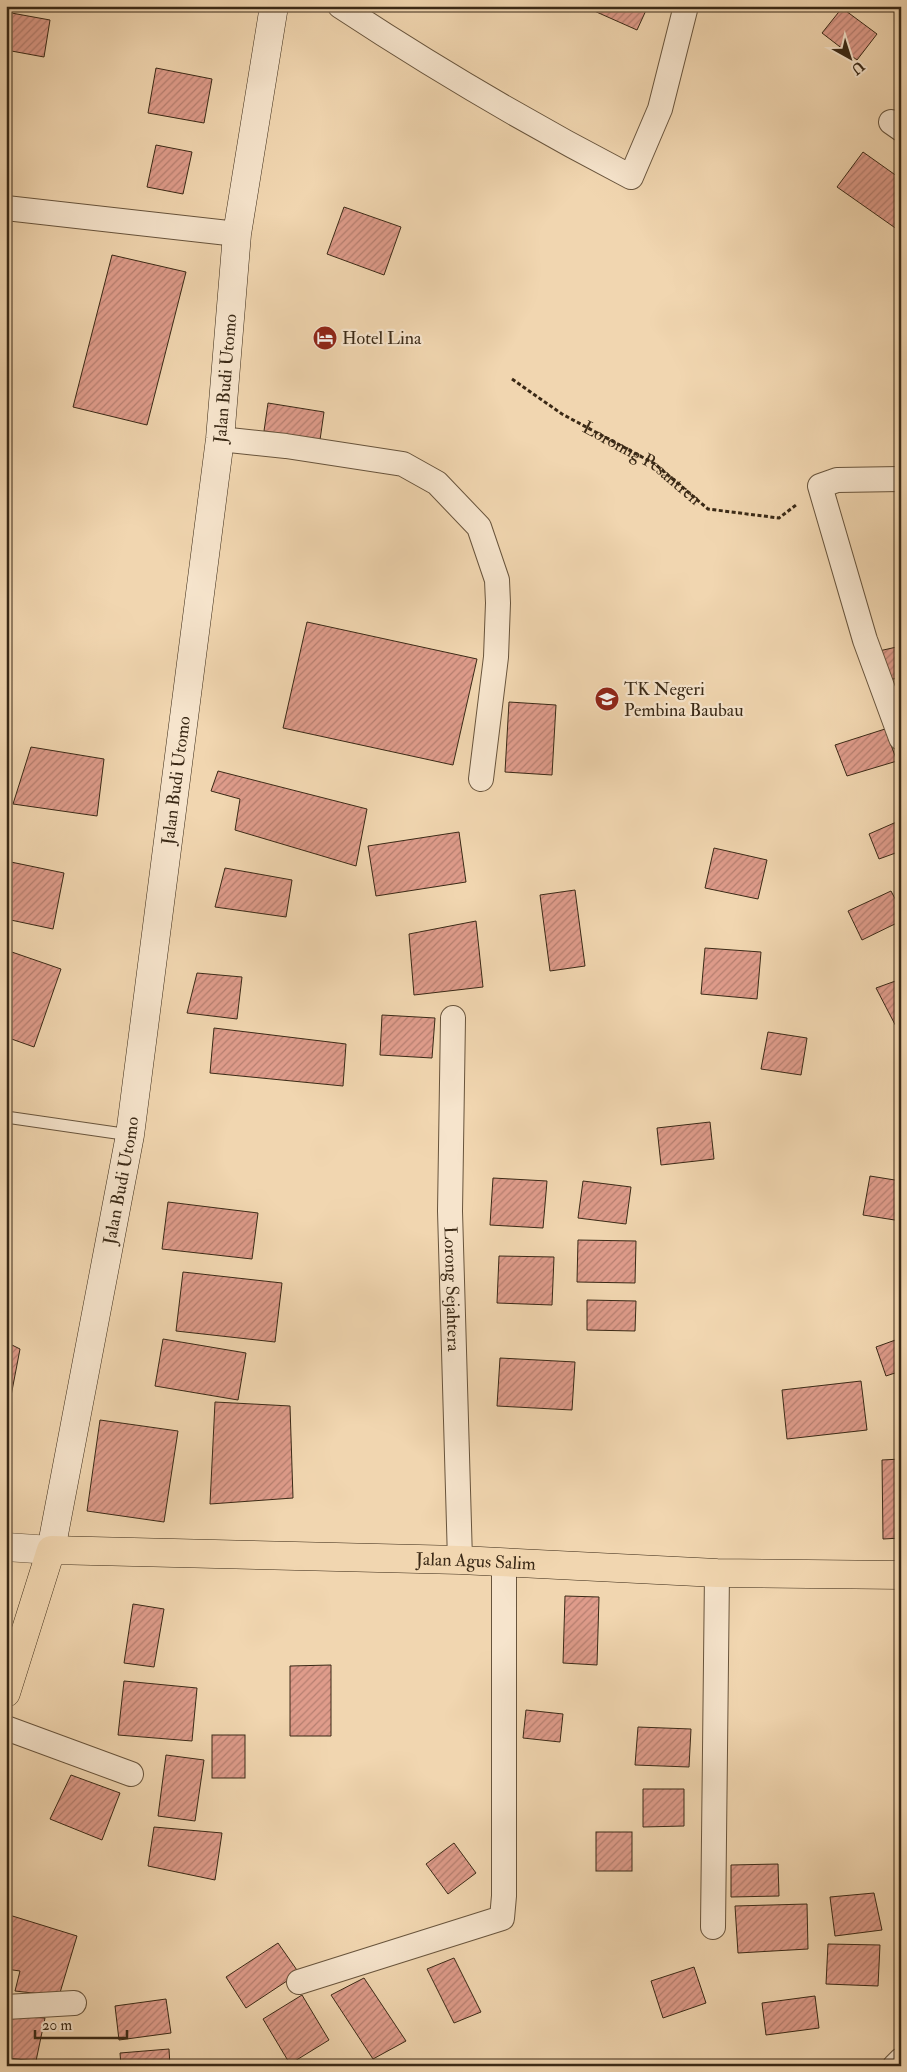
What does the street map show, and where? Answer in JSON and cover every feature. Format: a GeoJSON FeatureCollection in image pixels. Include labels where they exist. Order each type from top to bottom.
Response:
{"type":"FeatureCollection","features":[{"type":"Feature","properties":{"kind":"main road","name":"Jalan Budi Utomo"},"geometry":{"type":"LineString","coordinates":[[51,1550],[130,1135],[220,439],[237,234],[274,6]]}},
{"type":"Feature","properties":{"kind":"main road"},"geometry":{"type":"LineString","coordinates":[[6,1547],[51,1550],[6,1692]]}},
{"type":"Feature","properties":{"kind":"main road","name":"Jalan Agus Salim"},"geometry":{"type":"LineString","coordinates":[[51,1550],[460,1560],[717,1573],[901,1575]]}},
{"type":"Feature","properties":{"kind":"street"},"geometry":{"type":"LineString","coordinates":[[340,6],[406,50],[538,128],[631,178],[660,109],[686,6]]}},
{"type":"Feature","properties":{"kind":"street"},"geometry":{"type":"LineString","coordinates":[[6,208],[237,234]]}},
{"type":"Feature","properties":{"kind":"street"},"geometry":{"type":"LineString","coordinates":[[220,439],[286,446],[403,464],[436,483],[479,527],[497,580],[498,603],[496,657],[481,779]]}},
{"type":"Feature","properties":{"kind":"street"},"geometry":{"type":"LineString","coordinates":[[901,479],[837,480],[820,486],[865,640],[901,738]]}},
{"type":"Feature","properties":{"kind":"street","name":"Lorong Sejahtera"},"geometry":{"type":"LineString","coordinates":[[453,1018],[450,1211],[460,1560]]}},
{"type":"Feature","properties":{"kind":"street"},"geometry":{"type":"LineString","coordinates":[[300,1982],[502,1918],[504,1896],[504,1562]]}},
{"type":"Feature","properties":{"kind":"street"},"geometry":{"type":"LineString","coordinates":[[713,1927],[717,1573]]}},
{"type":"Feature","properties":{"kind":"street"},"geometry":{"type":"LineString","coordinates":[[6,1728],[131,1774]]}},
{"type":"Feature","properties":{"kind":"street"},"geometry":{"type":"LineString","coordinates":[[6,2007],[74,2003]]}},
{"type":"Feature","properties":{"kind":"street"},"geometry":{"type":"LineString","coordinates":[[894,2066],[901,2060]]}},
{"type":"Feature","properties":{"kind":"lane"},"geometry":{"type":"LineString","coordinates":[[6,1117],[130,1135]]}},
{"type":"Feature","properties":{"kind":"path","name":"Loronng Pesantren"},"geometry":{"type":"LineString","coordinates":[[512,379],[562,414],[655,464],[708,509],[779,518],[820,486]]}},
{"type":"Feature","properties":{"kind":"building"},"geometry":{"type":"Polygon","coordinates":[[[583,6],[648,6],[637,30],[583,6]]]}},
{"type":"Feature","properties":{"kind":"building"},"geometry":{"type":"Polygon","coordinates":[[[842,8],[877,34],[857,60],[822,33],[842,8]]]}},
{"type":"Feature","properties":{"kind":"building"},"geometry":{"type":"Polygon","coordinates":[[[6,12],[50,20],[44,57],[6,50],[6,12]]]}},
{"type":"Feature","properties":{"kind":"building"},"geometry":{"type":"Polygon","coordinates":[[[156,68],[212,79],[204,123],[148,113],[156,68]]]}},
{"type":"Feature","properties":{"kind":"building"},"geometry":{"type":"Polygon","coordinates":[[[156,145],[192,152],[183,194],[147,187],[156,145]]]}},
{"type":"Feature","properties":{"kind":"building"},"geometry":{"type":"Polygon","coordinates":[[[863,152],[901,179],[901,232],[837,187],[863,152]]]}},
{"type":"Feature","properties":{"kind":"building"},"geometry":{"type":"Polygon","coordinates":[[[344,207],[401,227],[384,275],[327,254],[344,207]]]}},
{"type":"Feature","properties":{"kind":"building"},"geometry":{"type":"Polygon","coordinates":[[[112,255],[186,272],[147,425],[73,407],[112,255]]]}},
{"type":"Feature","properties":{"kind":"building"},"geometry":{"type":"Polygon","coordinates":[[[268,403],[324,412],[320,440],[264,431],[268,403]]]}},
{"type":"Feature","properties":{"kind":"building"},"geometry":{"type":"Polygon","coordinates":[[[307,622],[477,659],[453,765],[283,728],[307,622]]]}},
{"type":"Feature","properties":{"kind":"building"},"geometry":{"type":"Polygon","coordinates":[[[901,646],[901,677],[886,681],[879,651],[901,646]]]}},
{"type":"Feature","properties":{"kind":"building"},"geometry":{"type":"Polygon","coordinates":[[[509,702],[556,705],[552,775],[505,772],[509,702]]]}},
{"type":"Feature","properties":{"kind":"building"},"geometry":{"type":"Polygon","coordinates":[[[885,729],[897,761],[847,776],[835,745],[885,729]]]}},
{"type":"Feature","properties":{"kind":"building"},"geometry":{"type":"Polygon","coordinates":[[[6,742],[11,743],[6,800],[6,742]]]}},
{"type":"Feature","properties":{"kind":"building"},"geometry":{"type":"Polygon","coordinates":[[[31,747],[104,759],[97,816],[13,804],[31,747]]]}},
{"type":"Feature","properties":{"kind":"building"},"geometry":{"type":"Polygon","coordinates":[[[218,771],[367,809],[356,866],[235,830],[240,799],[211,791],[218,771]]]}},
{"type":"Feature","properties":{"kind":"building"},"geometry":{"type":"Polygon","coordinates":[[[901,820],[901,851],[879,859],[869,834],[901,820]]]}},
{"type":"Feature","properties":{"kind":"building"},"geometry":{"type":"Polygon","coordinates":[[[459,832],[466,882],[376,896],[368,846],[459,832]]]}},
{"type":"Feature","properties":{"kind":"building"},"geometry":{"type":"Polygon","coordinates":[[[714,848],[767,860],[758,899],[705,888],[714,848]]]}},
{"type":"Feature","properties":{"kind":"building"},"geometry":{"type":"Polygon","coordinates":[[[6,861],[64,873],[53,929],[6,919],[6,861]]]}},
{"type":"Feature","properties":{"kind":"building"},"geometry":{"type":"Polygon","coordinates":[[[225,868],[292,880],[286,917],[215,907],[225,868]]]}},
{"type":"Feature","properties":{"kind":"building"},"geometry":{"type":"Polygon","coordinates":[[[575,890],[585,966],[550,971],[540,895],[575,890]]]}},
{"type":"Feature","properties":{"kind":"building"},"geometry":{"type":"Polygon","coordinates":[[[891,891],[901,910],[901,921],[862,940],[848,911],[891,891]]]}},
{"type":"Feature","properties":{"kind":"building"},"geometry":{"type":"Polygon","coordinates":[[[476,921],[483,987],[414,995],[409,934],[476,921]]]}},
{"type":"Feature","properties":{"kind":"building"},"geometry":{"type":"Polygon","coordinates":[[[705,948],[761,952],[757,999],[701,994],[705,948]]]}},
{"type":"Feature","properties":{"kind":"building"},"geometry":{"type":"Polygon","coordinates":[[[6,950],[61,969],[34,1047],[6,1037],[6,950]]]}},
{"type":"Feature","properties":{"kind":"building"},"geometry":{"type":"Polygon","coordinates":[[[197,973],[242,977],[237,1019],[187,1013],[197,973]]]}},
{"type":"Feature","properties":{"kind":"building"},"geometry":{"type":"Polygon","coordinates":[[[901,979],[901,1036],[876,988],[901,979]]]}},
{"type":"Feature","properties":{"kind":"building"},"geometry":{"type":"Polygon","coordinates":[[[382,1015],[435,1018],[432,1058],[380,1055],[382,1015]]]}},
{"type":"Feature","properties":{"kind":"building"},"geometry":{"type":"Polygon","coordinates":[[[214,1028],[346,1044],[343,1086],[210,1073],[214,1028]]]}},
{"type":"Feature","properties":{"kind":"building"},"geometry":{"type":"Polygon","coordinates":[[[768,1032],[807,1038],[801,1075],[761,1069],[768,1032]]]}},
{"type":"Feature","properties":{"kind":"building"},"geometry":{"type":"Polygon","coordinates":[[[710,1122],[714,1159],[661,1165],[657,1128],[710,1122]]]}},
{"type":"Feature","properties":{"kind":"building"},"geometry":{"type":"Polygon","coordinates":[[[870,1176],[901,1181],[901,1221],[863,1215],[870,1176]]]}},
{"type":"Feature","properties":{"kind":"building"},"geometry":{"type":"Polygon","coordinates":[[[493,1178],[547,1181],[543,1228],[490,1225],[493,1178]]]}},
{"type":"Feature","properties":{"kind":"building"},"geometry":{"type":"Polygon","coordinates":[[[583,1181],[631,1187],[626,1224],[578,1218],[583,1181]]]}},
{"type":"Feature","properties":{"kind":"building"},"geometry":{"type":"Polygon","coordinates":[[[168,1202],[258,1213],[252,1259],[162,1249],[168,1202]]]}},
{"type":"Feature","properties":{"kind":"building"},"geometry":{"type":"Polygon","coordinates":[[[578,1240],[636,1241],[635,1283],[577,1282],[578,1240]]]}},
{"type":"Feature","properties":{"kind":"building"},"geometry":{"type":"Polygon","coordinates":[[[499,1256],[554,1257],[552,1305],[497,1303],[499,1256]]]}},
{"type":"Feature","properties":{"kind":"building"},"geometry":{"type":"Polygon","coordinates":[[[183,1272],[282,1283],[275,1342],[176,1331],[183,1272]]]}},
{"type":"Feature","properties":{"kind":"building"},"geometry":{"type":"Polygon","coordinates":[[[587,1300],[636,1301],[635,1331],[587,1330],[587,1300]]]}},
{"type":"Feature","properties":{"kind":"building"},"geometry":{"type":"Polygon","coordinates":[[[901,1338],[901,1371],[886,1376],[876,1347],[901,1338]]]}},
{"type":"Feature","properties":{"kind":"building"},"geometry":{"type":"Polygon","coordinates":[[[163,1339],[246,1353],[238,1400],[155,1386],[163,1339]]]}},
{"type":"Feature","properties":{"kind":"building"},"geometry":{"type":"Polygon","coordinates":[[[6,1342],[20,1349],[11,1396],[6,1395],[6,1342]]]}},
{"type":"Feature","properties":{"kind":"building"},"geometry":{"type":"Polygon","coordinates":[[[500,1358],[575,1362],[572,1410],[497,1406],[500,1358]]]}},
{"type":"Feature","properties":{"kind":"building"},"geometry":{"type":"Polygon","coordinates":[[[861,1381],[867,1430],[787,1439],[782,1390],[861,1381]]]}},
{"type":"Feature","properties":{"kind":"building"},"geometry":{"type":"Polygon","coordinates":[[[215,1402],[290,1406],[293,1498],[210,1504],[215,1402]]]}},
{"type":"Feature","properties":{"kind":"building"},"geometry":{"type":"Polygon","coordinates":[[[100,1420],[178,1431],[164,1522],[87,1511],[100,1420]]]}},
{"type":"Feature","properties":{"kind":"building"},"geometry":{"type":"Polygon","coordinates":[[[901,1459],[901,1538],[883,1539],[882,1460],[901,1459]]]}},
{"type":"Feature","properties":{"kind":"building"},"geometry":{"type":"Polygon","coordinates":[[[565,1596],[599,1597],[597,1665],[563,1663],[565,1596]]]}},
{"type":"Feature","properties":{"kind":"building"},"geometry":{"type":"Polygon","coordinates":[[[133,1604],[164,1609],[154,1667],[124,1663],[133,1604]]]}},
{"type":"Feature","properties":{"kind":"building"},"geometry":{"type":"Polygon","coordinates":[[[331,1665],[331,1736],[290,1736],[290,1666],[331,1665]]]}},
{"type":"Feature","properties":{"kind":"building"},"geometry":{"type":"Polygon","coordinates":[[[124,1681],[197,1688],[192,1741],[118,1735],[124,1681]]]}},
{"type":"Feature","properties":{"kind":"building"},"geometry":{"type":"Polygon","coordinates":[[[526,1710],[563,1714],[560,1742],[523,1738],[526,1710]]]}},
{"type":"Feature","properties":{"kind":"building"},"geometry":{"type":"Polygon","coordinates":[[[638,1727],[691,1729],[689,1767],[635,1765],[638,1727]]]}},
{"type":"Feature","properties":{"kind":"building"},"geometry":{"type":"Polygon","coordinates":[[[212,1735],[245,1735],[245,1778],[212,1778],[212,1735]]]}},
{"type":"Feature","properties":{"kind":"building"},"geometry":{"type":"Polygon","coordinates":[[[166,1755],[204,1760],[195,1821],[158,1816],[166,1755]]]}},
{"type":"Feature","properties":{"kind":"building"},"geometry":{"type":"Polygon","coordinates":[[[71,1775],[120,1793],[102,1840],[50,1819],[71,1775]]]}},
{"type":"Feature","properties":{"kind":"building"},"geometry":{"type":"Polygon","coordinates":[[[643,1789],[684,1789],[684,1826],[643,1827],[643,1789]]]}},
{"type":"Feature","properties":{"kind":"building"},"geometry":{"type":"Polygon","coordinates":[[[154,1827],[222,1833],[215,1880],[148,1866],[154,1827]]]}},
{"type":"Feature","properties":{"kind":"building"},"geometry":{"type":"Polygon","coordinates":[[[596,1832],[632,1832],[632,1871],[596,1871],[596,1832]]]}},
{"type":"Feature","properties":{"kind":"building"},"geometry":{"type":"Polygon","coordinates":[[[454,1843],[476,1873],[448,1894],[426,1864],[454,1843]]]}},
{"type":"Feature","properties":{"kind":"building"},"geometry":{"type":"Polygon","coordinates":[[[778,1864],[779,1896],[731,1897],[731,1865],[778,1864]]]}},
{"type":"Feature","properties":{"kind":"building"},"geometry":{"type":"Polygon","coordinates":[[[874,1893],[882,1930],[835,1936],[830,1897],[874,1893]]]}},
{"type":"Feature","properties":{"kind":"building"},"geometry":{"type":"Polygon","coordinates":[[[807,1904],[808,1949],[738,1953],[735,1906],[807,1904]]]}},
{"type":"Feature","properties":{"kind":"building"},"geometry":{"type":"Polygon","coordinates":[[[6,1914],[77,1936],[59,1996],[15,1991],[20,1971],[6,1969],[6,1914]]]}},
{"type":"Feature","properties":{"kind":"building"},"geometry":{"type":"Polygon","coordinates":[[[278,1943],[299,1973],[246,2008],[226,1977],[278,1943]]]}},
{"type":"Feature","properties":{"kind":"building"},"geometry":{"type":"Polygon","coordinates":[[[828,1944],[880,1945],[878,1986],[826,1984],[828,1944]]]}},
{"type":"Feature","properties":{"kind":"building"},"geometry":{"type":"Polygon","coordinates":[[[454,1958],[481,2012],[454,2023],[427,1969],[454,1958]]]}},
{"type":"Feature","properties":{"kind":"building"},"geometry":{"type":"Polygon","coordinates":[[[694,1967],[706,2003],[663,2018],[651,1981],[694,1967]]]}},
{"type":"Feature","properties":{"kind":"building"},"geometry":{"type":"Polygon","coordinates":[[[364,1978],[406,2041],[373,2059],[331,1995],[364,1978]]]}},
{"type":"Feature","properties":{"kind":"building"},"geometry":{"type":"Polygon","coordinates":[[[302,1995],[329,2040],[290,2064],[263,2019],[302,1995]]]}},
{"type":"Feature","properties":{"kind":"building"},"geometry":{"type":"Polygon","coordinates":[[[815,1996],[819,2028],[766,2035],[762,2003],[815,1996]]]}},
{"type":"Feature","properties":{"kind":"building"},"geometry":{"type":"Polygon","coordinates":[[[166,1999],[171,2033],[119,2040],[115,2006],[166,1999]]]}},
{"type":"Feature","properties":{"kind":"building"},"geometry":{"type":"Polygon","coordinates":[[[6,2016],[45,2018],[36,2061],[6,2058],[6,2016]]]}},
{"type":"Feature","properties":{"kind":"building"},"geometry":{"type":"Polygon","coordinates":[[[169,2049],[170,2066],[121,2066],[120,2053],[169,2049]]]}},
{"type":"Feature","properties":{"kind":"place","name":"Hotel Lina"},"geometry":{"type":"Point","coordinates":[325,338]}},
{"type":"Feature","properties":{"kind":"place","name":"TK Negeri Pembina Baubau"},"geometry":{"type":"Point","coordinates":[607,699]}}]}
